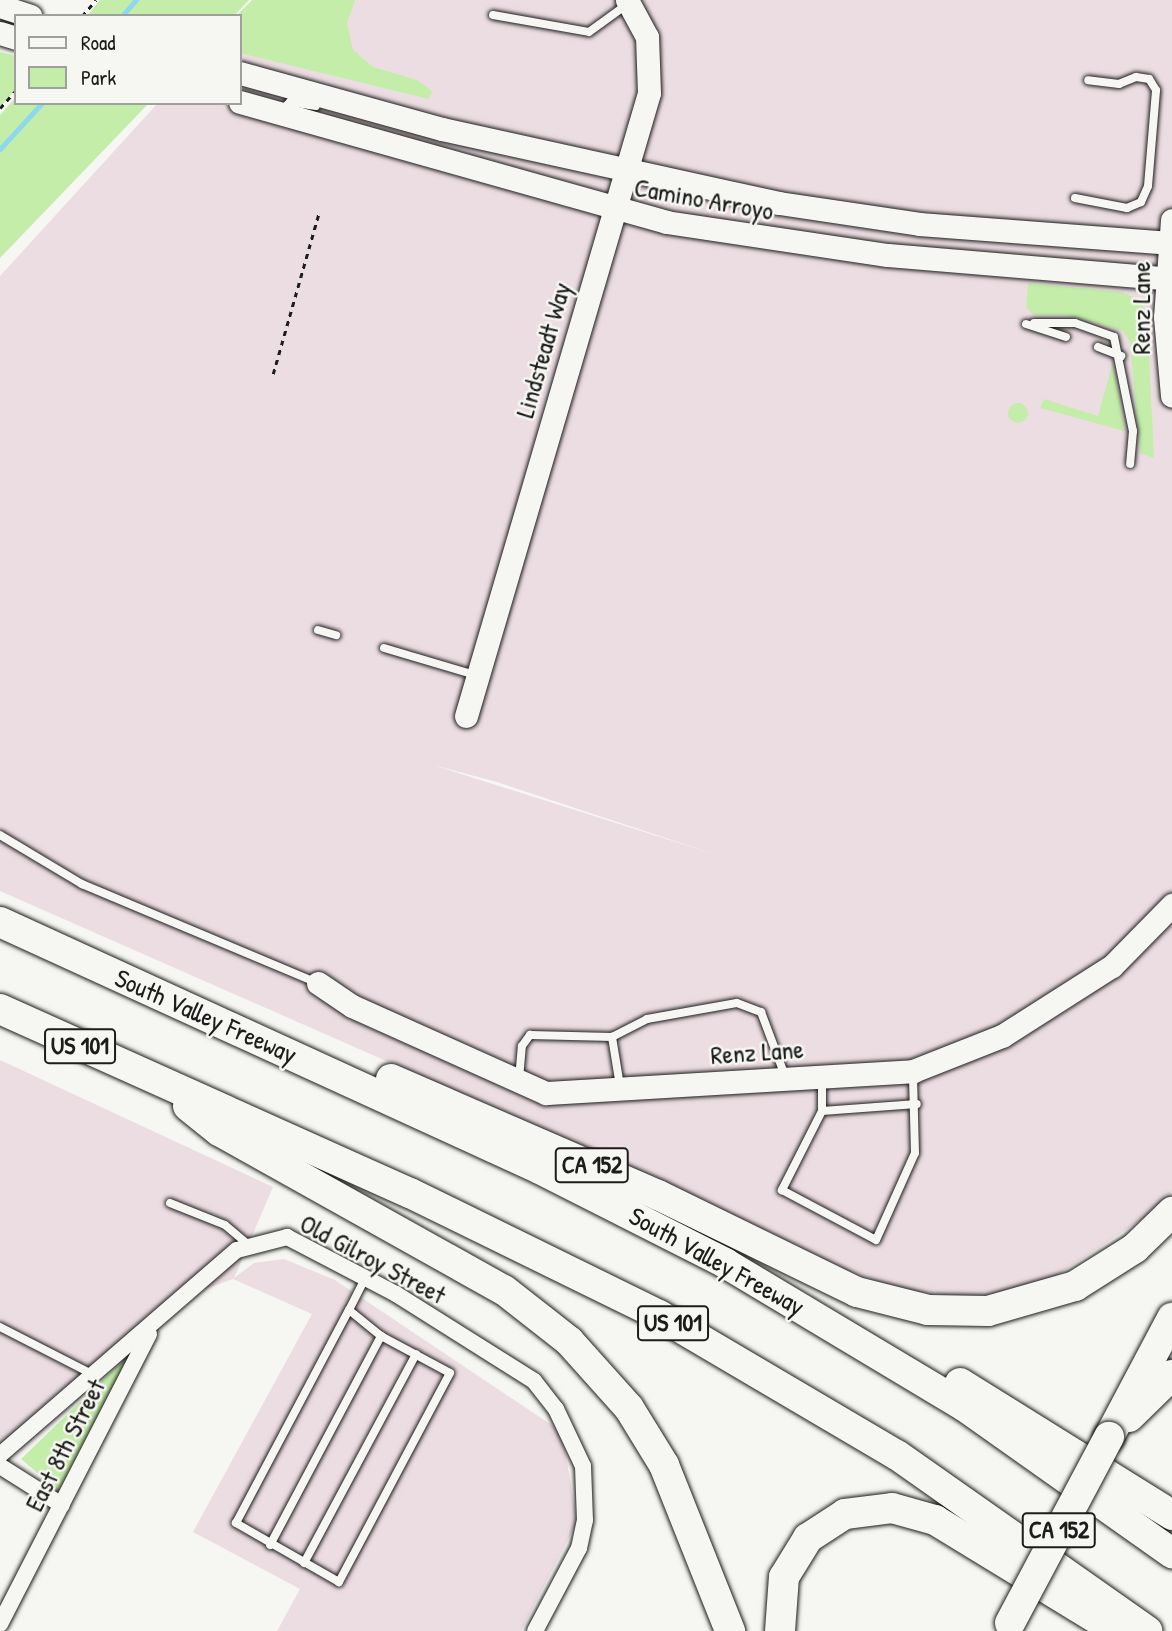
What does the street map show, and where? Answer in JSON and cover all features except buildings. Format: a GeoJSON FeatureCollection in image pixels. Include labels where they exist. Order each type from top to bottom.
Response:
{"type":"FeatureCollection","features":[{"type":"Feature","properties":{"kind":"highway","name":"CA 152"},"geometry":{"type":"LineString","coordinates":[[0,921],[580,1160],[884,1302],[962,1312],[1032,1302],[1107,1269],[1172,1212]]}},
{"type":"Feature","properties":{"kind":"highway","name":"South Valley Freeway"},"geometry":{"type":"LineString","coordinates":[[0,921],[540,1169],[725,1263],[964,1406],[1172,1553]]}},
{"type":"Feature","properties":{"kind":"highway","name":"US 101"},"geometry":{"type":"LineString","coordinates":[[0,1009],[536,1252],[720,1349],[956,1493],[1147,1631]]}},
{"type":"Feature","properties":{"kind":"highway"},"geometry":{"type":"LineString","coordinates":[[161,1083],[219,1131],[496,1286],[569,1341],[629,1408],[664,1465],[730,1631]]}},
{"type":"Feature","properties":{"kind":"highway"},"geometry":{"type":"LineString","coordinates":[[725,1263],[989,1399],[1172,1515]]}},
{"type":"Feature","properties":{"kind":"highway","name":"CA 152"},"geometry":{"type":"LineString","coordinates":[[1006,1628],[1172,1318]]}},
{"type":"Feature","properties":{"kind":"highway"},"geometry":{"type":"LineString","coordinates":[[1108,1437],[1172,1375]]}},
{"type":"Feature","properties":{"kind":"highway"},"geometry":{"type":"LineString","coordinates":[[780,1631],[784,1577],[808,1538],[845,1514],[892,1508],[953,1530],[1117,1631]]}},
{"type":"Feature","properties":{"kind":"street","name":"Lindsteadt Way"},"geometry":{"type":"LineString","coordinates":[[466,716],[649,93],[647,37],[627,2]]}},
{"type":"Feature","properties":{"kind":"street"},"geometry":{"type":"LineString","coordinates":[[0,6],[23,14]]}},
{"type":"Feature","properties":{"kind":"street","name":"Camino Arroyo"},"geometry":{"type":"LineString","coordinates":[[242,73],[428,125],[625,172],[919,223],[1171,235]]}},
{"type":"Feature","properties":{"kind":"street","name":"Camino Arroyo"},"geometry":{"type":"LineString","coordinates":[[242,103],[613,212],[888,255],[1169,279]]}},
{"type":"Feature","properties":{"kind":"street","name":"Renz Lane"},"geometry":{"type":"LineString","coordinates":[[1171,235],[1169,279],[1172,396]]}},
{"type":"Feature","properties":{"kind":"street","name":"Renz Lane"},"geometry":{"type":"LineString","coordinates":[[318,983],[352,1006],[546,1093],[913,1071],[1003,1036],[1112,966],[1172,905]]}},
{"type":"Feature","properties":{"kind":"street","name":"Old Gilroy Street"},"geometry":{"type":"LineString","coordinates":[[0,1455],[154,1325],[237,1250],[287,1237],[366,1277],[534,1381],[574,1441],[587,1492],[579,1548],[535,1631]]}},
{"type":"Feature","properties":{"kind":"street","name":"East 8th Street"},"geometry":{"type":"LineString","coordinates":[[0,1624],[154,1325]]}},
{"type":"Feature","properties":{"kind":"street"},"geometry":{"type":"LineString","coordinates":[[0,1466],[62,1505]]}},
{"type":"Feature","properties":{"kind":"lane"},"geometry":{"type":"LineString","coordinates":[[493,15],[589,32],[627,2]]}},
{"type":"Feature","properties":{"kind":"lane"},"geometry":{"type":"LineString","coordinates":[[1075,198],[1127,208],[1141,202],[1148,186],[1156,90],[1149,79],[1136,77],[1119,84],[1088,80]]}},
{"type":"Feature","properties":{"kind":"lane"},"geometry":{"type":"LineString","coordinates":[[278,114],[290,102],[402,127],[428,125]]}},
{"type":"Feature","properties":{"kind":"lane"},"geometry":{"type":"LineString","coordinates":[[1066,337],[1030,324],[1075,323],[1114,337],[1121,356],[1133,431],[1130,464]]}},
{"type":"Feature","properties":{"kind":"lane"},"geometry":{"type":"LineString","coordinates":[[1098,347],[1121,356]]}},
{"type":"Feature","properties":{"kind":"lane"},"geometry":{"type":"LineString","coordinates":[[318,629],[336,635]]}},
{"type":"Feature","properties":{"kind":"lane"},"geometry":{"type":"LineString","coordinates":[[384,649],[478,676]]}},
{"type":"Feature","properties":{"kind":"lane"},"geometry":{"type":"LineString","coordinates":[[0,835],[82,884],[318,983]]}},
{"type":"Feature","properties":{"kind":"lane"},"geometry":{"type":"LineString","coordinates":[[518,1080],[522,1046],[530,1035],[612,1037],[647,1019],[737,1003],[761,1012],[786,1079]]}},
{"type":"Feature","properties":{"kind":"lane"},"geometry":{"type":"LineString","coordinates":[[612,1037],[620,1088]]}},
{"type":"Feature","properties":{"kind":"lane"},"geometry":{"type":"LineString","coordinates":[[822,1075],[822,1111],[782,1190],[876,1240],[915,1153],[916,1104],[913,1071]]}},
{"type":"Feature","properties":{"kind":"lane"},"geometry":{"type":"LineString","coordinates":[[822,1111],[916,1104]]}},
{"type":"Feature","properties":{"kind":"lane"},"geometry":{"type":"LineString","coordinates":[[170,1203],[225,1225],[250,1246]]}},
{"type":"Feature","properties":{"kind":"lane"},"geometry":{"type":"LineString","coordinates":[[349,1310],[381,1336],[450,1373],[339,1582],[270,1545],[236,1523],[366,1277]]}},
{"type":"Feature","properties":{"kind":"lane"},"geometry":{"type":"LineString","coordinates":[[0,1327],[94,1375]]}},
{"type":"Feature","properties":{"kind":"lane"},"geometry":{"type":"LineString","coordinates":[[270,1545],[381,1336]]}},
{"type":"Feature","properties":{"kind":"lane"},"geometry":{"type":"LineString","coordinates":[[304,1563],[416,1354]]}},
{"type":"Feature","properties":{"kind":"path"},"geometry":{"type":"LineString","coordinates":[[84,14],[96,0]]}},
{"type":"Feature","properties":{"kind":"path"},"geometry":{"type":"LineString","coordinates":[[0,108],[14,92]]}},
{"type":"Feature","properties":{"kind":"path"},"geometry":{"type":"LineString","coordinates":[[273,374],[319,212]]}},
{"type":"Feature","properties":{"kind":"shaded area"},"geometry":{"type":"Polygon","coordinates":[[[258,0],[1172,0],[1172,1191],[1165,1204],[1048,1281],[980,1300],[900,1289],[821,1261],[659,1181],[0,891],[0,276],[156,105],[242,105],[242,16],[258,0]],[[433,765],[717,855],[497,782],[433,765]]]}},
{"type":"Feature","properties":{"kind":"shaded area"},"geometry":{"type":"Polygon","coordinates":[[[0,1060],[273,1187],[234,1278],[254,1263],[284,1259],[335,1280],[562,1432],[577,1522],[521,1631],[277,1631],[300,1589],[193,1532],[312,1314],[233,1279],[178,1299],[0,1453],[0,1060]]]}},
{"type":"Feature","properties":{"kind":"green space"},"geometry":{"type":"Polygon","coordinates":[[[100,0],[249,0],[236,14],[89,14],[100,0]]]}},
{"type":"Feature","properties":{"kind":"green space"},"geometry":{"type":"Polygon","coordinates":[[[252,0],[355,0],[347,23],[353,50],[373,67],[417,80],[432,91],[429,99],[242,53],[242,14],[238,14],[252,0]]]}},
{"type":"Feature","properties":{"kind":"green space"},"geometry":{"type":"Polygon","coordinates":[[[0,52],[14,56],[14,91],[0,107],[0,52]]]}},
{"type":"Feature","properties":{"kind":"green space"},"geometry":{"type":"Polygon","coordinates":[[[14,99],[14,105],[147,105],[0,258],[0,115],[14,99]]]}},
{"type":"Feature","properties":{"kind":"green space"},"geometry":{"type":"Polygon","coordinates":[[[1028,283],[1122,292],[1139,300],[1147,314],[1154,458],[1140,453],[1130,342],[1123,331],[1066,315],[1033,315],[1026,307],[1028,283]]]}},
{"type":"Feature","properties":{"kind":"green space"},"geometry":{"type":"Polygon","coordinates":[[[1113,362],[1125,431],[1040,408],[1044,399],[1098,416],[1113,362]]]}},
{"type":"Feature","properties":{"kind":"green space"},"geometry":{"type":"Polygon","coordinates":[[[1018,403],[1025,406],[1028,413],[1025,420],[1018,423],[1011,420],[1008,413],[1011,406],[1018,403]]]}},
{"type":"Feature","properties":{"kind":"green space"},"geometry":{"type":"Polygon","coordinates":[[[132,1352],[60,1492],[21,1459],[132,1352]]]}},
{"type":"Feature","properties":{"kind":"waterway"},"geometry":{"type":"LineString","coordinates":[[124,14],[136,0]]}},
{"type":"Feature","properties":{"kind":"waterway"},"geometry":{"type":"LineString","coordinates":[[0,149],[40,105]]}}]}
